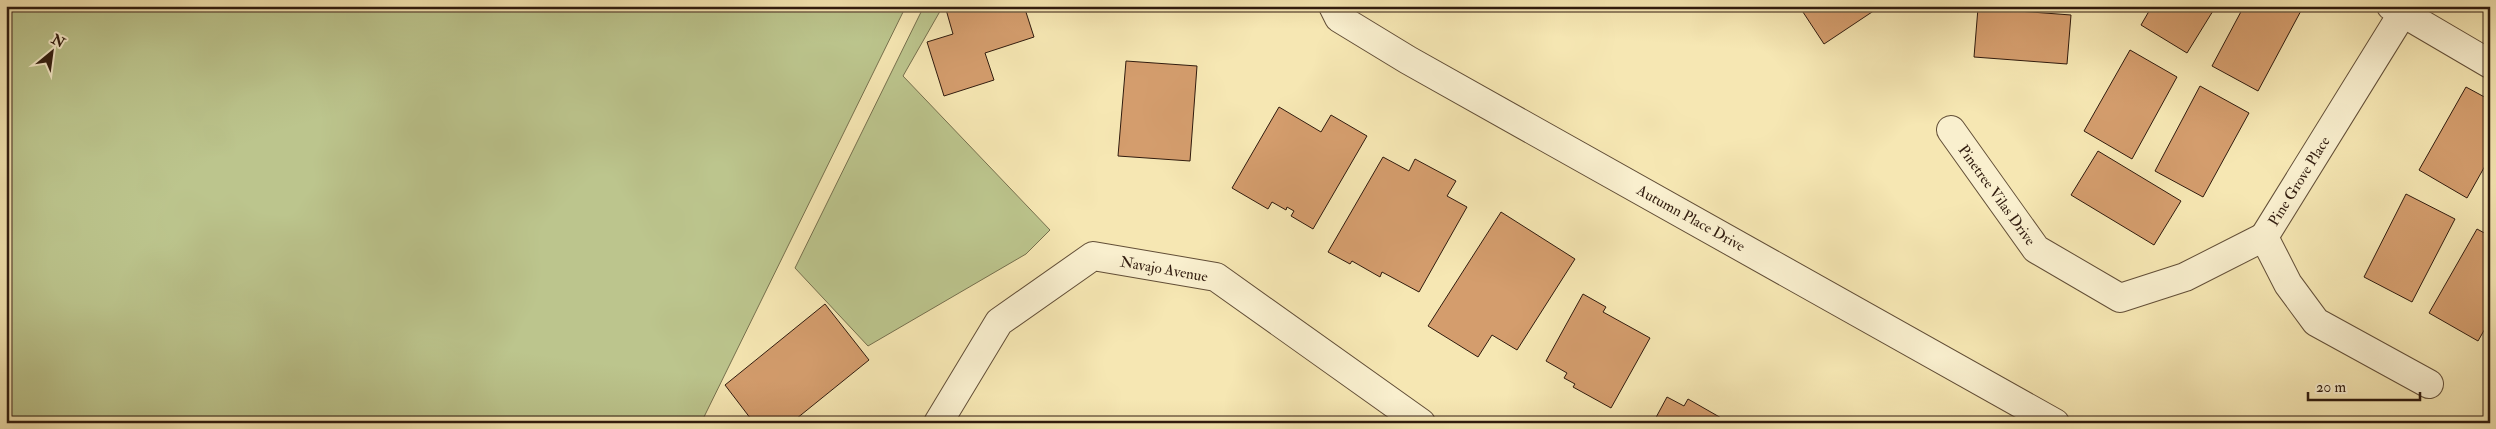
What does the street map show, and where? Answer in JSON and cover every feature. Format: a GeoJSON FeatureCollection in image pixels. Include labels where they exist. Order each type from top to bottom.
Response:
{"type":"FeatureCollection","features":[{"type":"Feature","properties":{"kind":"street","name":"Autumn Place Drive"},"geometry":{"type":"LineString","coordinates":[[1334,6],[1339,18],[1408,60],[2055,423]]}},
{"type":"Feature","properties":{"kind":"street"},"geometry":{"type":"LineString","coordinates":[[2400,9],[2490,64]]}},
{"type":"Feature","properties":{"kind":"street","name":"Pine Grove Place"},"geometry":{"type":"LineString","coordinates":[[2400,9],[2264,237],[2288,284],[2316,322],[2428,384]]}},
{"type":"Feature","properties":{"kind":"street","name":"Pinetree Vilas Drive"},"geometry":{"type":"LineString","coordinates":[[1951,130],[2036,250],[2120,298],[2185,277],[2264,237]]}},
{"type":"Feature","properties":{"kind":"street","name":"Navajo Avenue"},"geometry":{"type":"LineString","coordinates":[[938,423],[999,322],[1092,256],[1216,278],[1421,423]]}},
{"type":"Feature","properties":{"kind":"green space"},"geometry":{"type":"Polygon","coordinates":[[[6,6],[906,6],[701,423],[6,423],[6,6]]]}},
{"type":"Feature","properties":{"kind":"green space"},"geometry":{"type":"Polygon","coordinates":[[[924,6],[943,6],[903,76],[1050,230],[1026,254],[868,346],[795,268],[924,6]]]}},
{"type":"Feature","properties":{"kind":"building"},"geometry":{"type":"Polygon","coordinates":[[[945,6],[1024,6],[1034,37],[985,53],[994,80],[944,96],[927,42],[953,34],[945,6]]]}},
{"type":"Feature","properties":{"kind":"building"},"geometry":{"type":"Polygon","coordinates":[[[1799,6],[1881,6],[1824,44],[1799,6]]]}},
{"type":"Feature","properties":{"kind":"building"},"geometry":{"type":"Polygon","coordinates":[[[2152,6],[2216,6],[2187,53],[2141,25],[2152,6]]]}},
{"type":"Feature","properties":{"kind":"building"},"geometry":{"type":"Polygon","coordinates":[[[2244,6],[2303,7],[2258,91],[2212,66],[2244,6]]]}},
{"type":"Feature","properties":{"kind":"building"},"geometry":{"type":"Polygon","coordinates":[[[1978,8],[2071,15],[2067,64],[1974,57],[1978,8]]]}},
{"type":"Feature","properties":{"kind":"building"},"geometry":{"type":"Polygon","coordinates":[[[2130,50],[2177,77],[2132,159],[2084,131],[2130,50]]]}},
{"type":"Feature","properties":{"kind":"building"},"geometry":{"type":"Polygon","coordinates":[[[1126,61],[1197,66],[1190,161],[1118,156],[1126,61]]]}},
{"type":"Feature","properties":{"kind":"building"},"geometry":{"type":"Polygon","coordinates":[[[2200,86],[2249,113],[2203,197],[2155,171],[2200,86]]]}},
{"type":"Feature","properties":{"kind":"building"},"geometry":{"type":"Polygon","coordinates":[[[2466,87],[2490,100],[2490,157],[2467,198],[2419,170],[2466,87]]]}},
{"type":"Feature","properties":{"kind":"building"},"geometry":{"type":"Polygon","coordinates":[[[1279,107],[1321,132],[1331,115],[1367,136],[1313,229],[1291,216],[1294,211],[1287,207],[1286,210],[1272,202],[1268,209],[1232,188],[1279,107]]]}},
{"type":"Feature","properties":{"kind":"building"},"geometry":{"type":"Polygon","coordinates":[[[2098,151],[2181,201],[2154,245],[2071,195],[2098,151]]]}},
{"type":"Feature","properties":{"kind":"building"},"geometry":{"type":"Polygon","coordinates":[[[1383,157],[1409,171],[1415,159],[1456,181],[1447,196],[1467,207],[1419,292],[1382,272],[1380,277],[1352,261],[1350,264],[1328,252],[1383,157]]]}},
{"type":"Feature","properties":{"kind":"building"},"geometry":{"type":"Polygon","coordinates":[[[2406,194],[2455,219],[2412,302],[2364,277],[2406,194]]]}},
{"type":"Feature","properties":{"kind":"building"},"geometry":{"type":"Polygon","coordinates":[[[1501,212],[1575,259],[1517,350],[1492,335],[1478,357],[1428,326],[1501,212]]]}},
{"type":"Feature","properties":{"kind":"building"},"geometry":{"type":"Polygon","coordinates":[[[2477,229],[2490,236],[2490,320],[2478,341],[2429,313],[2477,229]]]}},
{"type":"Feature","properties":{"kind":"building"},"geometry":{"type":"Polygon","coordinates":[[[1583,294],[1606,307],[1603,312],[1650,338],[1611,408],[1573,387],[1575,384],[1564,378],[1567,373],[1546,361],[1583,294]]]}},
{"type":"Feature","properties":{"kind":"building"},"geometry":{"type":"Polygon","coordinates":[[[825,304],[869,360],[791,423],[754,423],[725,385],[825,304]]]}},
{"type":"Feature","properties":{"kind":"building"},"geometry":{"type":"Polygon","coordinates":[[[1667,397],[1684,406],[1688,399],[1730,423],[1653,423],[1667,397]]]}}]}
